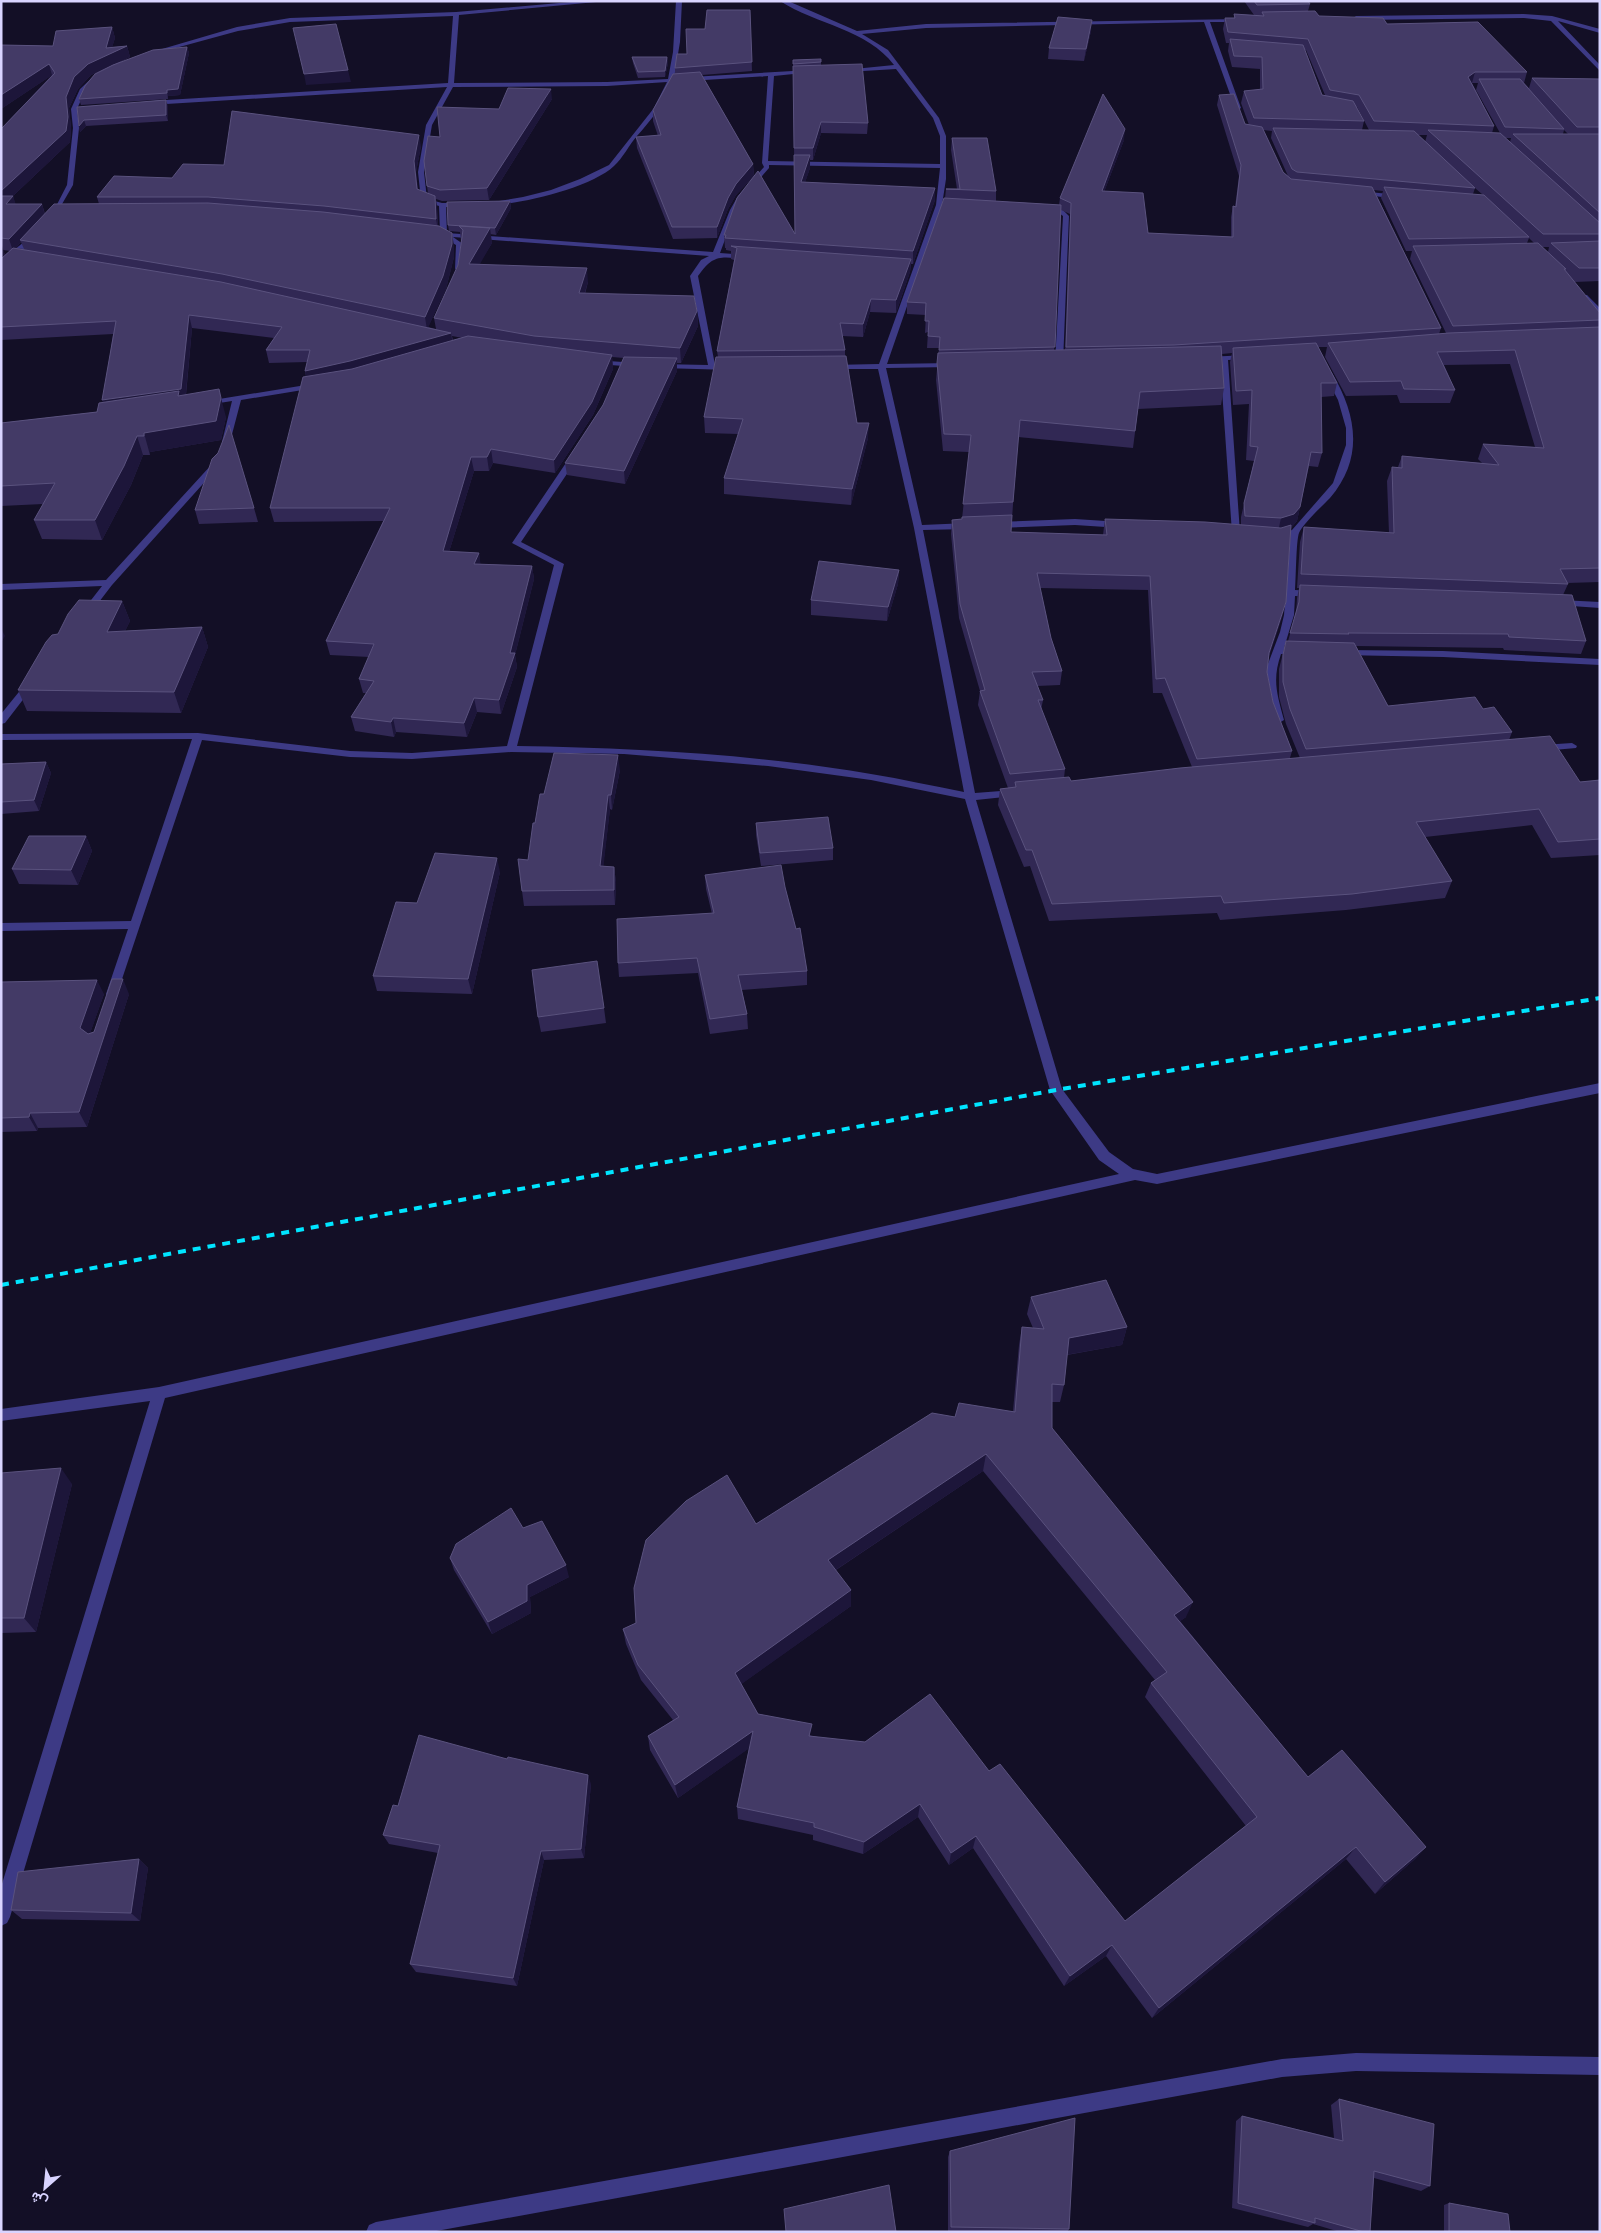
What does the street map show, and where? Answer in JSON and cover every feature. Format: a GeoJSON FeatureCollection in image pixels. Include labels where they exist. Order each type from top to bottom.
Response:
{"type":"FeatureCollection","features":[{"type":"Feature","properties":{"kind":"street"},"geometry":{"type":"LineString","coordinates":[[142,56],[237,29],[290,20],[456,14],[604,1]]}},
{"type":"Feature","properties":{"kind":"street"},"geometry":{"type":"LineString","coordinates":[[491,203],[511,203],[564,187],[610,167],[627,143],[652,118],[670,81],[677,36],[679,1]]}},
{"type":"Feature","properties":{"kind":"street"},"geometry":{"type":"LineString","coordinates":[[783,1],[856,32],[886,51],[936,118],[943,136],[943,166],[939,205],[882,367],[918,528],[970,796],[1056,1090],[1104,1156],[1133,1176],[1144,1178],[1169,1177],[1600,1088]]}},
{"type":"Feature","properties":{"kind":"street"},"geometry":{"type":"LineString","coordinates":[[456,14],[451,85],[429,124],[421,172],[424,200],[442,205],[472,204]]}},
{"type":"Feature","properties":{"kind":"street"},"geometry":{"type":"LineString","coordinates":[[1345,18],[1511,15],[1552,18],[1600,31]]}},
{"type":"Feature","properties":{"kind":"street"},"geometry":{"type":"LineString","coordinates":[[1552,18],[1600,69]]}},
{"type":"Feature","properties":{"kind":"street"},"geometry":{"type":"LineString","coordinates":[[1206,20],[1241,116]]}},
{"type":"Feature","properties":{"kind":"street"},"geometry":{"type":"LineString","coordinates":[[856,32],[926,26],[1246,20]]}},
{"type":"Feature","properties":{"kind":"street"},"geometry":{"type":"LineString","coordinates":[[1215,46],[1224,46]]}},
{"type":"Feature","properties":{"kind":"street"},"geometry":{"type":"LineString","coordinates":[[839,70],[897,67]]}},
{"type":"Feature","properties":{"kind":"street"},"geometry":{"type":"LineString","coordinates":[[139,104],[451,85],[670,81],[820,71]]}},
{"type":"Feature","properties":{"kind":"street"},"geometry":{"type":"LineString","coordinates":[[712,368],[694,276],[704,262],[716,255],[733,210],[750,184],[766,167],[771,74]]}},
{"type":"Feature","properties":{"kind":"street"},"geometry":{"type":"LineString","coordinates":[[50,220],[70,185],[76,128],[74,109],[82,90],[100,75]]}},
{"type":"Feature","properties":{"kind":"street"},"geometry":{"type":"LineString","coordinates":[[74,109],[84,108]]}},
{"type":"Feature","properties":{"kind":"street"},"geometry":{"type":"LineString","coordinates":[[765,163],[943,166]]}},
{"type":"Feature","properties":{"kind":"street"},"geometry":{"type":"LineString","coordinates":[[1354,193],[1403,197]]}},
{"type":"Feature","properties":{"kind":"street"},"geometry":{"type":"LineString","coordinates":[[1374,194],[1378,203]]}},
{"type":"Feature","properties":{"kind":"street"},"geometry":{"type":"LineString","coordinates":[[442,205],[444,235]]}},
{"type":"Feature","properties":{"kind":"street"},"geometry":{"type":"LineString","coordinates":[[939,205],[948,206]]}},
{"type":"Feature","properties":{"kind":"street"},"geometry":{"type":"LineString","coordinates":[[1041,209],[1061,212],[1066,216],[1059,363]]}},
{"type":"Feature","properties":{"kind":"street"},"geometry":{"type":"LineString","coordinates":[[56,212],[66,212]]}},
{"type":"Feature","properties":{"kind":"street"},"geometry":{"type":"LineString","coordinates":[[1,271],[15,254],[44,227]]}},
{"type":"Feature","properties":{"kind":"street"},"geometry":{"type":"LineString","coordinates":[[425,233],[756,257]]}},
{"type":"Feature","properties":{"kind":"street"},"geometry":{"type":"LineString","coordinates":[[444,235],[459,244],[460,259],[456,275]]}},
{"type":"Feature","properties":{"kind":"street"},"geometry":{"type":"LineString","coordinates":[[1,253],[24,256]]}},
{"type":"Feature","properties":{"kind":"street"},"geometry":{"type":"LineString","coordinates":[[906,267],[916,268]]}},
{"type":"Feature","properties":{"kind":"street"},"geometry":{"type":"LineString","coordinates":[[1579,292],[1600,312]]}},
{"type":"Feature","properties":{"kind":"street"},"geometry":{"type":"LineString","coordinates":[[1198,359],[1261,356]]}},
{"type":"Feature","properties":{"kind":"street"},"geometry":{"type":"LineString","coordinates":[[1224,358],[1235,533]]}},
{"type":"Feature","properties":{"kind":"street"},"geometry":{"type":"LineString","coordinates":[[583,361],[620,369],[742,368]]}},
{"type":"Feature","properties":{"kind":"street"},"geometry":{"type":"LineString","coordinates":[[1049,363],[1069,363]]}},
{"type":"Feature","properties":{"kind":"street"},"geometry":{"type":"LineString","coordinates":[[822,367],[960,365]]}},
{"type":"Feature","properties":{"kind":"street"},"geometry":{"type":"LineString","coordinates":[[1261,535],[1278,537],[1295,532],[1337,484],[1350,445],[1350,428],[1342,400],[1324,367]]}},
{"type":"Feature","properties":{"kind":"street"},"geometry":{"type":"LineString","coordinates":[[199,404],[328,383]]}},
{"type":"Feature","properties":{"kind":"street"},"geometry":{"type":"LineString","coordinates":[[79,622],[109,584],[210,474],[223,452],[238,399]]}},
{"type":"Feature","properties":{"kind":"street"},"geometry":{"type":"LineString","coordinates":[[511,749],[559,564],[516,544],[580,446]]}},
{"type":"Feature","properties":{"kind":"street"},"geometry":{"type":"LineString","coordinates":[[987,526],[1075,522],[1132,526]]}},
{"type":"Feature","properties":{"kind":"street"},"geometry":{"type":"LineString","coordinates":[[918,528],[977,526]]}},
{"type":"Feature","properties":{"kind":"street"},"geometry":{"type":"LineString","coordinates":[[1284,733],[1270,688],[1271,669],[1285,632],[1289,615],[1295,532]]}},
{"type":"Feature","properties":{"kind":"street"},"geometry":{"type":"LineString","coordinates":[[1,587],[109,584]]}},
{"type":"Feature","properties":{"kind":"street"},"geometry":{"type":"LineString","coordinates":[[1290,593],[1329,594]]}},
{"type":"Feature","properties":{"kind":"street"},"geometry":{"type":"LineString","coordinates":[[1551,603],[1600,605]]}},
{"type":"Feature","properties":{"kind":"street"},"geometry":{"type":"LineString","coordinates":[[1277,652],[1306,652]]}},
{"type":"Feature","properties":{"kind":"street"},"geometry":{"type":"LineString","coordinates":[[1336,652],[1444,654],[1600,662]]}},
{"type":"Feature","properties":{"kind":"street"},"geometry":{"type":"LineString","coordinates":[[1,722],[37,676]]}},
{"type":"Feature","properties":{"kind":"street"},"geometry":{"type":"LineString","coordinates":[[108,1006],[198,736]]}},
{"type":"Feature","properties":{"kind":"street"},"geometry":{"type":"LineString","coordinates":[[1,737],[198,736],[358,755],[412,756],[511,749],[624,751],[768,763],[871,777],[970,796],[1030,791]]}},
{"type":"Feature","properties":{"kind":"street"},"geometry":{"type":"LineString","coordinates":[[1533,749],[1572,746]]}},
{"type":"Feature","properties":{"kind":"street"},"geometry":{"type":"LineString","coordinates":[[1,927],[135,925]]}},
{"type":"Feature","properties":{"kind":"street"},"geometry":{"type":"LineString","coordinates":[[1,1415],[159,1394],[1133,1176]]}},
{"type":"Feature","properties":{"kind":"street"},"geometry":{"type":"LineString","coordinates":[[1,1917],[159,1394]]}},
{"type":"Feature","properties":{"kind":"street"},"geometry":{"type":"LineString","coordinates":[[376,2232],[1282,2068],[1356,2062],[1600,2066]]}},
{"type":"Feature","properties":{"kind":"building"},"geometry":{"type":"Polygon","coordinates":[[[1254,1],[1308,1],[1310,4],[1257,5],[1254,1]]]}},
{"type":"Feature","properties":{"kind":"building"},"geometry":{"type":"Polygon","coordinates":[[[707,10],[750,10],[752,62],[675,68],[677,54],[687,54],[686,29],[705,29],[707,10]]]}},
{"type":"Feature","properties":{"kind":"building"},"geometry":{"type":"Polygon","coordinates":[[[1315,11],[1319,16],[1383,18],[1387,24],[1478,22],[1527,72],[1475,72],[1468,77],[1494,126],[1374,121],[1359,95],[1330,90],[1308,39],[1228,32],[1225,18],[1235,18],[1234,14],[1264,16],[1262,12],[1315,11]]]}},
{"type":"Feature","properties":{"kind":"building"},"geometry":{"type":"Polygon","coordinates":[[[1058,17],[1092,20],[1086,49],[1049,48],[1058,17]]]}},
{"type":"Feature","properties":{"kind":"building"},"geometry":{"type":"Polygon","coordinates":[[[336,24],[348,70],[304,74],[293,28],[336,24]]]}},
{"type":"Feature","properties":{"kind":"building"},"geometry":{"type":"Polygon","coordinates":[[[112,27],[106,48],[127,46],[88,64],[74,77],[66,97],[68,117],[66,131],[1,191],[1,129],[55,73],[49,64],[1,95],[1,45],[53,46],[56,31],[112,27]]]}},
{"type":"Feature","properties":{"kind":"building"},"geometry":{"type":"Polygon","coordinates":[[[1230,39],[1303,45],[1322,95],[1353,101],[1364,121],[1254,118],[1244,91],[1263,89],[1262,57],[1234,56],[1230,39]]]}},
{"type":"Feature","properties":{"kind":"building"},"geometry":{"type":"Polygon","coordinates":[[[187,47],[178,89],[167,90],[167,93],[79,99],[85,86],[95,74],[113,65],[153,50],[187,47]]]}},
{"type":"Feature","properties":{"kind":"building"},"geometry":{"type":"Polygon","coordinates":[[[632,57],[667,57],[665,71],[638,72],[632,57]]]}},
{"type":"Feature","properties":{"kind":"building"},"geometry":{"type":"Polygon","coordinates":[[[821,59],[821,62],[793,64],[793,60],[821,59]]]}},
{"type":"Feature","properties":{"kind":"building"},"geometry":{"type":"Polygon","coordinates":[[[862,64],[868,123],[821,122],[813,148],[794,148],[793,66],[862,64]]]}},
{"type":"Feature","properties":{"kind":"building"},"geometry":{"type":"Polygon","coordinates":[[[700,72],[753,164],[736,184],[728,198],[717,227],[672,227],[636,137],[661,135],[653,110],[673,74],[700,72]]]}},
{"type":"Feature","properties":{"kind":"building"},"geometry":{"type":"Polygon","coordinates":[[[1532,78],[1600,79],[1600,127],[1577,127],[1532,78]]]}},
{"type":"Feature","properties":{"kind":"building"},"geometry":{"type":"Polygon","coordinates":[[[1479,79],[1520,79],[1564,129],[1505,127],[1479,79]]]}},
{"type":"Feature","properties":{"kind":"building"},"geometry":{"type":"Polygon","coordinates":[[[508,88],[551,89],[487,188],[440,190],[427,186],[424,161],[428,136],[440,137],[437,107],[499,109],[508,88]]]}},
{"type":"Feature","properties":{"kind":"building"},"geometry":{"type":"Polygon","coordinates":[[[1103,94],[1125,129],[1102,191],[1143,193],[1148,233],[1233,237],[1233,206],[1236,207],[1241,165],[1219,95],[1234,94],[1245,124],[1262,127],[1283,172],[1291,179],[1372,187],[1441,328],[1174,345],[1066,347],[1071,203],[1060,198],[1103,94]]]}},
{"type":"Feature","properties":{"kind":"building"},"geometry":{"type":"Polygon","coordinates":[[[166,100],[166,115],[84,120],[79,126],[77,107],[166,100]]]}},
{"type":"Feature","properties":{"kind":"building"},"geometry":{"type":"Polygon","coordinates":[[[232,111],[419,135],[414,161],[417,189],[435,196],[436,219],[324,206],[208,197],[97,197],[114,176],[172,178],[183,164],[224,165],[232,111]]]}},
{"type":"Feature","properties":{"kind":"building"},"geometry":{"type":"Polygon","coordinates":[[[1273,128],[1414,131],[1475,188],[1297,172],[1292,169],[1273,128]]]}},
{"type":"Feature","properties":{"kind":"building"},"geometry":{"type":"Polygon","coordinates":[[[1428,130],[1500,133],[1600,223],[1600,234],[1543,234],[1428,130]]]}},
{"type":"Feature","properties":{"kind":"building"},"geometry":{"type":"Polygon","coordinates":[[[1513,134],[1600,134],[1600,213],[1513,134]]]}},
{"type":"Feature","properties":{"kind":"building"},"geometry":{"type":"Polygon","coordinates":[[[952,138],[987,138],[996,191],[946,189],[960,189],[952,138]]]}},
{"type":"Feature","properties":{"kind":"building"},"geometry":{"type":"Polygon","coordinates":[[[794,155],[810,155],[801,182],[935,188],[913,251],[725,238],[726,235],[724,235],[737,198],[758,171],[795,234],[794,155]]]}},
{"type":"Feature","properties":{"kind":"building"},"geometry":{"type":"Polygon","coordinates":[[[1384,187],[1484,195],[1529,237],[1409,239],[1384,187]]]}},
{"type":"Feature","properties":{"kind":"building"},"geometry":{"type":"Polygon","coordinates":[[[1,196],[13,196],[6,204],[42,204],[9,239],[1,238],[1,196]]]}},
{"type":"Feature","properties":{"kind":"building"},"geometry":{"type":"Polygon","coordinates":[[[944,198],[1061,205],[1055,347],[939,350],[940,337],[928,336],[929,321],[925,321],[926,303],[907,302],[944,198]]]}},
{"type":"Feature","properties":{"kind":"building"},"geometry":{"type":"Polygon","coordinates":[[[510,201],[495,228],[448,225],[447,202],[510,201]]]}},
{"type":"Feature","properties":{"kind":"building"},"geometry":{"type":"Polygon","coordinates":[[[208,203],[323,212],[439,226],[452,233],[452,244],[443,276],[425,317],[222,274],[20,240],[54,204],[208,203]]]}},
{"type":"Feature","properties":{"kind":"building"},"geometry":{"type":"Polygon","coordinates":[[[459,226],[490,228],[469,264],[587,268],[579,293],[694,296],[697,311],[680,348],[534,336],[434,318],[458,265],[463,230],[459,226]]]}},
{"type":"Feature","properties":{"kind":"building"},"geometry":{"type":"Polygon","coordinates":[[[1600,241],[1600,268],[1579,268],[1551,243],[1600,241]]]}},
{"type":"Feature","properties":{"kind":"building"},"geometry":{"type":"Polygon","coordinates":[[[1538,243],[1566,269],[1564,269],[1600,313],[1600,320],[1453,326],[1413,246],[1538,243]]]}},
{"type":"Feature","properties":{"kind":"building"},"geometry":{"type":"Polygon","coordinates":[[[731,246],[911,259],[896,300],[871,299],[863,324],[840,323],[845,350],[717,351],[737,248],[731,246]]]}},
{"type":"Feature","properties":{"kind":"building"},"geometry":{"type":"Polygon","coordinates":[[[13,248],[221,282],[451,333],[350,361],[305,371],[310,350],[266,350],[282,327],[189,315],[181,389],[102,400],[116,321],[1,327],[1,259],[13,248]]]}},
{"type":"Feature","properties":{"kind":"building"},"geometry":{"type":"Polygon","coordinates":[[[1600,327],[1600,568],[1560,569],[1568,584],[1301,574],[1304,527],[1394,533],[1392,467],[1402,468],[1402,456],[1499,465],[1483,444],[1544,448],[1515,350],[1437,352],[1455,390],[1404,389],[1401,381],[1350,382],[1328,343],[1449,333],[1600,327]]]}},
{"type":"Feature","properties":{"kind":"building"},"geometry":{"type":"Polygon","coordinates":[[[468,336],[612,355],[592,402],[554,460],[491,449],[487,457],[471,457],[443,551],[479,553],[474,564],[532,566],[510,653],[515,653],[499,700],[474,698],[464,723],[393,718],[391,722],[351,717],[374,681],[359,679],[374,644],[326,641],[390,508],[270,508],[303,377],[352,369],[468,336]]]}},
{"type":"Feature","properties":{"kind":"building"},"geometry":{"type":"Polygon","coordinates":[[[1316,343],[1337,383],[1321,383],[1322,453],[1311,452],[1300,507],[1294,514],[1281,518],[1245,516],[1244,503],[1258,447],[1250,446],[1252,390],[1236,391],[1233,348],[1316,343]]]}},
{"type":"Feature","properties":{"kind":"building"},"geometry":{"type":"Polygon","coordinates":[[[1221,346],[1224,388],[1140,392],[1135,431],[1020,420],[1013,502],[963,504],[971,435],[944,434],[937,363],[938,353],[1221,346]]]}},
{"type":"Feature","properties":{"kind":"building"},"geometry":{"type":"Polygon","coordinates":[[[846,356],[857,423],[869,423],[852,489],[724,478],[743,419],[704,417],[716,357],[846,356]]]}},
{"type":"Feature","properties":{"kind":"building"},"geometry":{"type":"Polygon","coordinates":[[[624,357],[677,358],[624,471],[565,463],[603,405],[624,357]]]}},
{"type":"Feature","properties":{"kind":"building"},"geometry":{"type":"Polygon","coordinates":[[[219,389],[221,398],[216,421],[144,433],[144,436],[137,436],[124,466],[95,520],[34,520],[55,483],[1,486],[1,423],[97,412],[99,403],[179,391],[178,396],[219,389]]]}},
{"type":"Feature","properties":{"kind":"building"},"geometry":{"type":"Polygon","coordinates":[[[229,425],[254,508],[195,510],[212,459],[218,453],[229,425]]]}},
{"type":"Feature","properties":{"kind":"building"},"geometry":{"type":"Polygon","coordinates":[[[1012,515],[1011,532],[1107,535],[1105,519],[1205,522],[1281,528],[1291,525],[1286,602],[1269,653],[1267,672],[1273,702],[1292,751],[1197,759],[1165,678],[1156,679],[1150,576],[1037,573],[1051,638],[1062,671],[1032,672],[1043,700],[1038,700],[1065,769],[1010,774],[980,691],[985,690],[960,604],[952,520],[962,519],[962,517],[1012,515]]]}},
{"type":"Feature","properties":{"kind":"building"},"geometry":{"type":"Polygon","coordinates":[[[819,561],[899,570],[888,607],[811,600],[819,561]]]}},
{"type":"Feature","properties":{"kind":"building"},"geometry":{"type":"Polygon","coordinates":[[[1300,585],[1572,595],[1586,641],[1509,637],[1508,634],[1290,633],[1299,602],[1300,585]]]}},
{"type":"Feature","properties":{"kind":"building"},"geometry":{"type":"Polygon","coordinates":[[[79,600],[122,601],[107,632],[202,627],[174,692],[18,690],[46,642],[52,635],[58,634],[68,614],[79,600]]]}},
{"type":"Feature","properties":{"kind":"building"},"geometry":{"type":"Polygon","coordinates":[[[1286,641],[1354,643],[1388,706],[1475,697],[1483,709],[1494,707],[1512,732],[1306,749],[1290,709],[1283,682],[1283,655],[1286,641]]]}},
{"type":"Feature","properties":{"kind":"building"},"geometry":{"type":"Polygon","coordinates":[[[1550,736],[1580,782],[1600,780],[1600,839],[1558,842],[1539,809],[1416,822],[1452,881],[1352,894],[1224,903],[1221,896],[1052,904],[1032,850],[1026,850],[1000,789],[1016,787],[1015,782],[1069,777],[1071,781],[1180,768],[1550,736]]]}},
{"type":"Feature","properties":{"kind":"building"},"geometry":{"type":"Polygon","coordinates":[[[554,753],[618,755],[611,795],[608,795],[600,866],[614,867],[614,890],[522,891],[518,859],[528,860],[533,823],[535,823],[540,794],[544,794],[554,753]]]}},
{"type":"Feature","properties":{"kind":"building"},"geometry":{"type":"Polygon","coordinates":[[[46,762],[34,800],[1,802],[1,764],[46,762]]]}},
{"type":"Feature","properties":{"kind":"building"},"geometry":{"type":"Polygon","coordinates":[[[828,817],[833,848],[760,853],[756,823],[828,817]]]}},
{"type":"Feature","properties":{"kind":"building"},"geometry":{"type":"Polygon","coordinates":[[[29,836],[86,836],[71,870],[12,869],[29,836]]]}},
{"type":"Feature","properties":{"kind":"building"},"geometry":{"type":"Polygon","coordinates":[[[435,853],[497,858],[468,979],[373,976],[396,902],[417,903],[435,853]]]}},
{"type":"Feature","properties":{"kind":"building"},"geometry":{"type":"Polygon","coordinates":[[[781,865],[796,929],[800,928],[807,971],[738,975],[747,1014],[710,1019],[697,958],[618,963],[617,919],[714,913],[705,875],[781,865]]]}},
{"type":"Feature","properties":{"kind":"building"},"geometry":{"type":"Polygon","coordinates":[[[597,961],[604,1008],[538,1017],[532,970],[597,961]]]}},
{"type":"Feature","properties":{"kind":"building"},"geometry":{"type":"Polygon","coordinates":[[[112,979],[123,979],[79,1112],[30,1113],[29,1117],[1,1118],[1,982],[97,980],[80,1028],[88,1034],[94,1032],[112,979]]]}},
{"type":"Feature","properties":{"kind":"building"},"geometry":{"type":"Polygon","coordinates":[[[1106,1280],[1127,1327],[1069,1338],[1064,1385],[1052,1384],[1052,1428],[1193,1602],[1174,1615],[1308,1777],[1342,1750],[1426,1847],[1385,1882],[1356,1847],[1159,2008],[1112,1945],[1070,1976],[976,1836],[951,1853],[920,1804],[864,1842],[814,1827],[814,1823],[737,1807],[753,1731],[675,1785],[648,1736],[679,1717],[638,1665],[623,1629],[636,1623],[634,1588],[646,1540],[686,1501],[727,1475],[756,1524],[932,1413],[955,1417],[959,1403],[1015,1412],[1022,1327],[1044,1329],[1031,1297],[1106,1280]],[[986,1454],[828,1560],[851,1590],[735,1673],[758,1714],[812,1724],[809,1736],[865,1742],[930,1694],[989,1771],[1000,1764],[1125,1921],[1257,1817],[1151,1683],[1167,1672],[986,1454]]]}},
{"type":"Feature","properties":{"kind":"building"},"geometry":{"type":"Polygon","coordinates":[[[61,1468],[24,1618],[1,1618],[1,1473],[61,1468]]]}},
{"type":"Feature","properties":{"kind":"building"},"geometry":{"type":"Polygon","coordinates":[[[511,1508],[523,1528],[542,1521],[566,1565],[527,1585],[527,1601],[488,1622],[450,1558],[456,1544],[511,1508]]]}},
{"type":"Feature","properties":{"kind":"building"},"geometry":{"type":"Polygon","coordinates":[[[419,1735],[507,1759],[508,1757],[588,1775],[581,1849],[541,1851],[513,1978],[410,1964],[440,1845],[383,1835],[393,1805],[398,1806],[419,1735]]]}},
{"type":"Feature","properties":{"kind":"building"},"geometry":{"type":"Polygon","coordinates":[[[139,1859],[131,1913],[11,1910],[18,1872],[139,1859]]]}},
{"type":"Feature","properties":{"kind":"building"},"geometry":{"type":"Polygon","coordinates":[[[1339,2099],[1434,2124],[1430,2186],[1374,2171],[1370,2232],[1315,2218],[1315,2223],[1238,2203],[1242,2116],[1343,2141],[1339,2099]]]}},
{"type":"Feature","properties":{"kind":"building"},"geometry":{"type":"Polygon","coordinates":[[[1075,2118],[1069,2229],[951,2227],[950,2151],[1075,2118]]]}},
{"type":"Feature","properties":{"kind":"building"},"geometry":{"type":"Polygon","coordinates":[[[889,2185],[896,2232],[786,2232],[784,2209],[889,2185]]]}},
{"type":"Feature","properties":{"kind":"building"},"geometry":{"type":"Polygon","coordinates":[[[1449,2203],[1508,2214],[1510,2232],[1449,2232],[1449,2203]]]}},
{"type":"Feature","properties":{"kind":"railway"},"geometry":{"type":"LineString","coordinates":[[1,1285],[1056,1090],[1600,998]]}}]}
